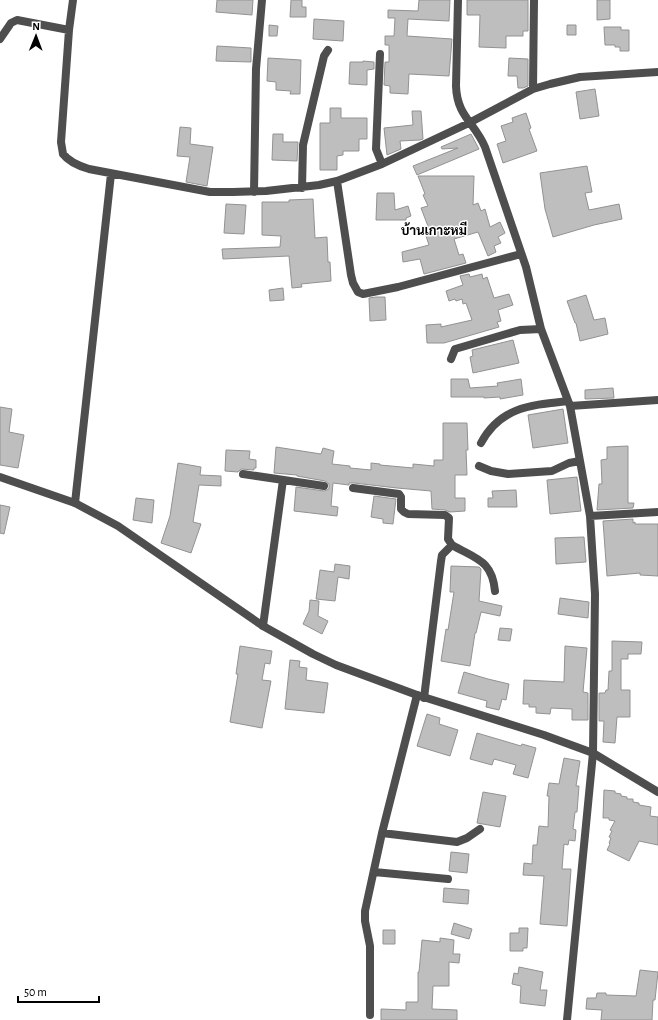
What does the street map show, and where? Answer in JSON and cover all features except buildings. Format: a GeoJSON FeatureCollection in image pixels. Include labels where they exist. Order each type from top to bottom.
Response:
{"type":"FeatureCollection","features":[{"type":"Feature","properties":{"kind":"street"},"geometry":{"type":"LineString","coordinates":[[73,0],[69,30],[61,142],[63,154],[66,158],[79,166],[111,174],[210,192],[254,192],[302,188],[337,181],[382,164],[470,123],[533,89],[580,77],[658,72]]}},
{"type":"Feature","properties":{"kind":"street"},"geometry":{"type":"LineString","coordinates":[[254,192],[256,69],[262,0]]}},
{"type":"Feature","properties":{"kind":"street"},"geometry":{"type":"LineString","coordinates":[[458,0],[456,99],[461,111],[480,136],[485,147],[526,268],[541,329],[569,404],[590,516],[595,594],[593,753],[567,1020]]}},
{"type":"Feature","properties":{"kind":"street"},"geometry":{"type":"LineString","coordinates":[[533,89],[534,0]]}},
{"type":"Feature","properties":{"kind":"street"},"geometry":{"type":"LineString","coordinates":[[0,39],[11,23],[17,20],[69,30]]}},
{"type":"Feature","properties":{"kind":"street"},"geometry":{"type":"LineString","coordinates":[[302,188],[303,145],[324,56],[328,50]]}},
{"type":"Feature","properties":{"kind":"street"},"geometry":{"type":"LineString","coordinates":[[380,54],[376,149],[382,164]]}},
{"type":"Feature","properties":{"kind":"street"},"geometry":{"type":"LineString","coordinates":[[75,503],[111,174]]}},
{"type":"Feature","properties":{"kind":"street"},"geometry":{"type":"LineString","coordinates":[[337,181],[351,275],[358,292],[363,294],[398,288],[521,254]]}},
{"type":"Feature","properties":{"kind":"street"},"geometry":{"type":"LineString","coordinates":[[451,359],[455,349],[462,346],[520,330],[541,329]]}},
{"type":"Feature","properties":{"kind":"street"},"geometry":{"type":"LineString","coordinates":[[481,443],[493,424],[506,415],[531,406],[658,400]]}},
{"type":"Feature","properties":{"kind":"street"},"geometry":{"type":"LineString","coordinates":[[480,466],[491,471],[508,474],[552,471],[569,463],[580,461]]}},
{"type":"Feature","properties":{"kind":"street"},"geometry":{"type":"LineString","coordinates":[[243,474],[324,486]]}},
{"type":"Feature","properties":{"kind":"street"},"geometry":{"type":"LineString","coordinates":[[0,478],[75,503],[118,526],[263,626],[292,643],[336,665],[421,696],[544,735],[593,753],[658,792]]}},
{"type":"Feature","properties":{"kind":"street"},"geometry":{"type":"LineString","coordinates":[[263,626],[283,480]]}},
{"type":"Feature","properties":{"kind":"street"},"geometry":{"type":"LineString","coordinates":[[353,488],[399,494],[401,497],[401,509],[408,514],[447,516],[449,521],[448,539],[452,545],[487,566],[493,577],[495,591]]}},
{"type":"Feature","properties":{"kind":"street"},"geometry":{"type":"LineString","coordinates":[[590,516],[658,512]]}},
{"type":"Feature","properties":{"kind":"street"},"geometry":{"type":"LineString","coordinates":[[370,1015],[370,946],[365,921],[365,911],[382,833],[421,696],[440,561],[442,555],[452,545]]}},
{"type":"Feature","properties":{"kind":"street"},"geometry":{"type":"LineString","coordinates":[[382,833],[457,842],[467,838],[480,829]]}},
{"type":"Feature","properties":{"kind":"street"},"geometry":{"type":"LineString","coordinates":[[374,872],[448,879]]}},
{"type":"Feature","properties":{"kind":"district","name":"บ้านเกาะหมี"},"geometry":{"type":"Point","coordinates":[434,231]}}]}
